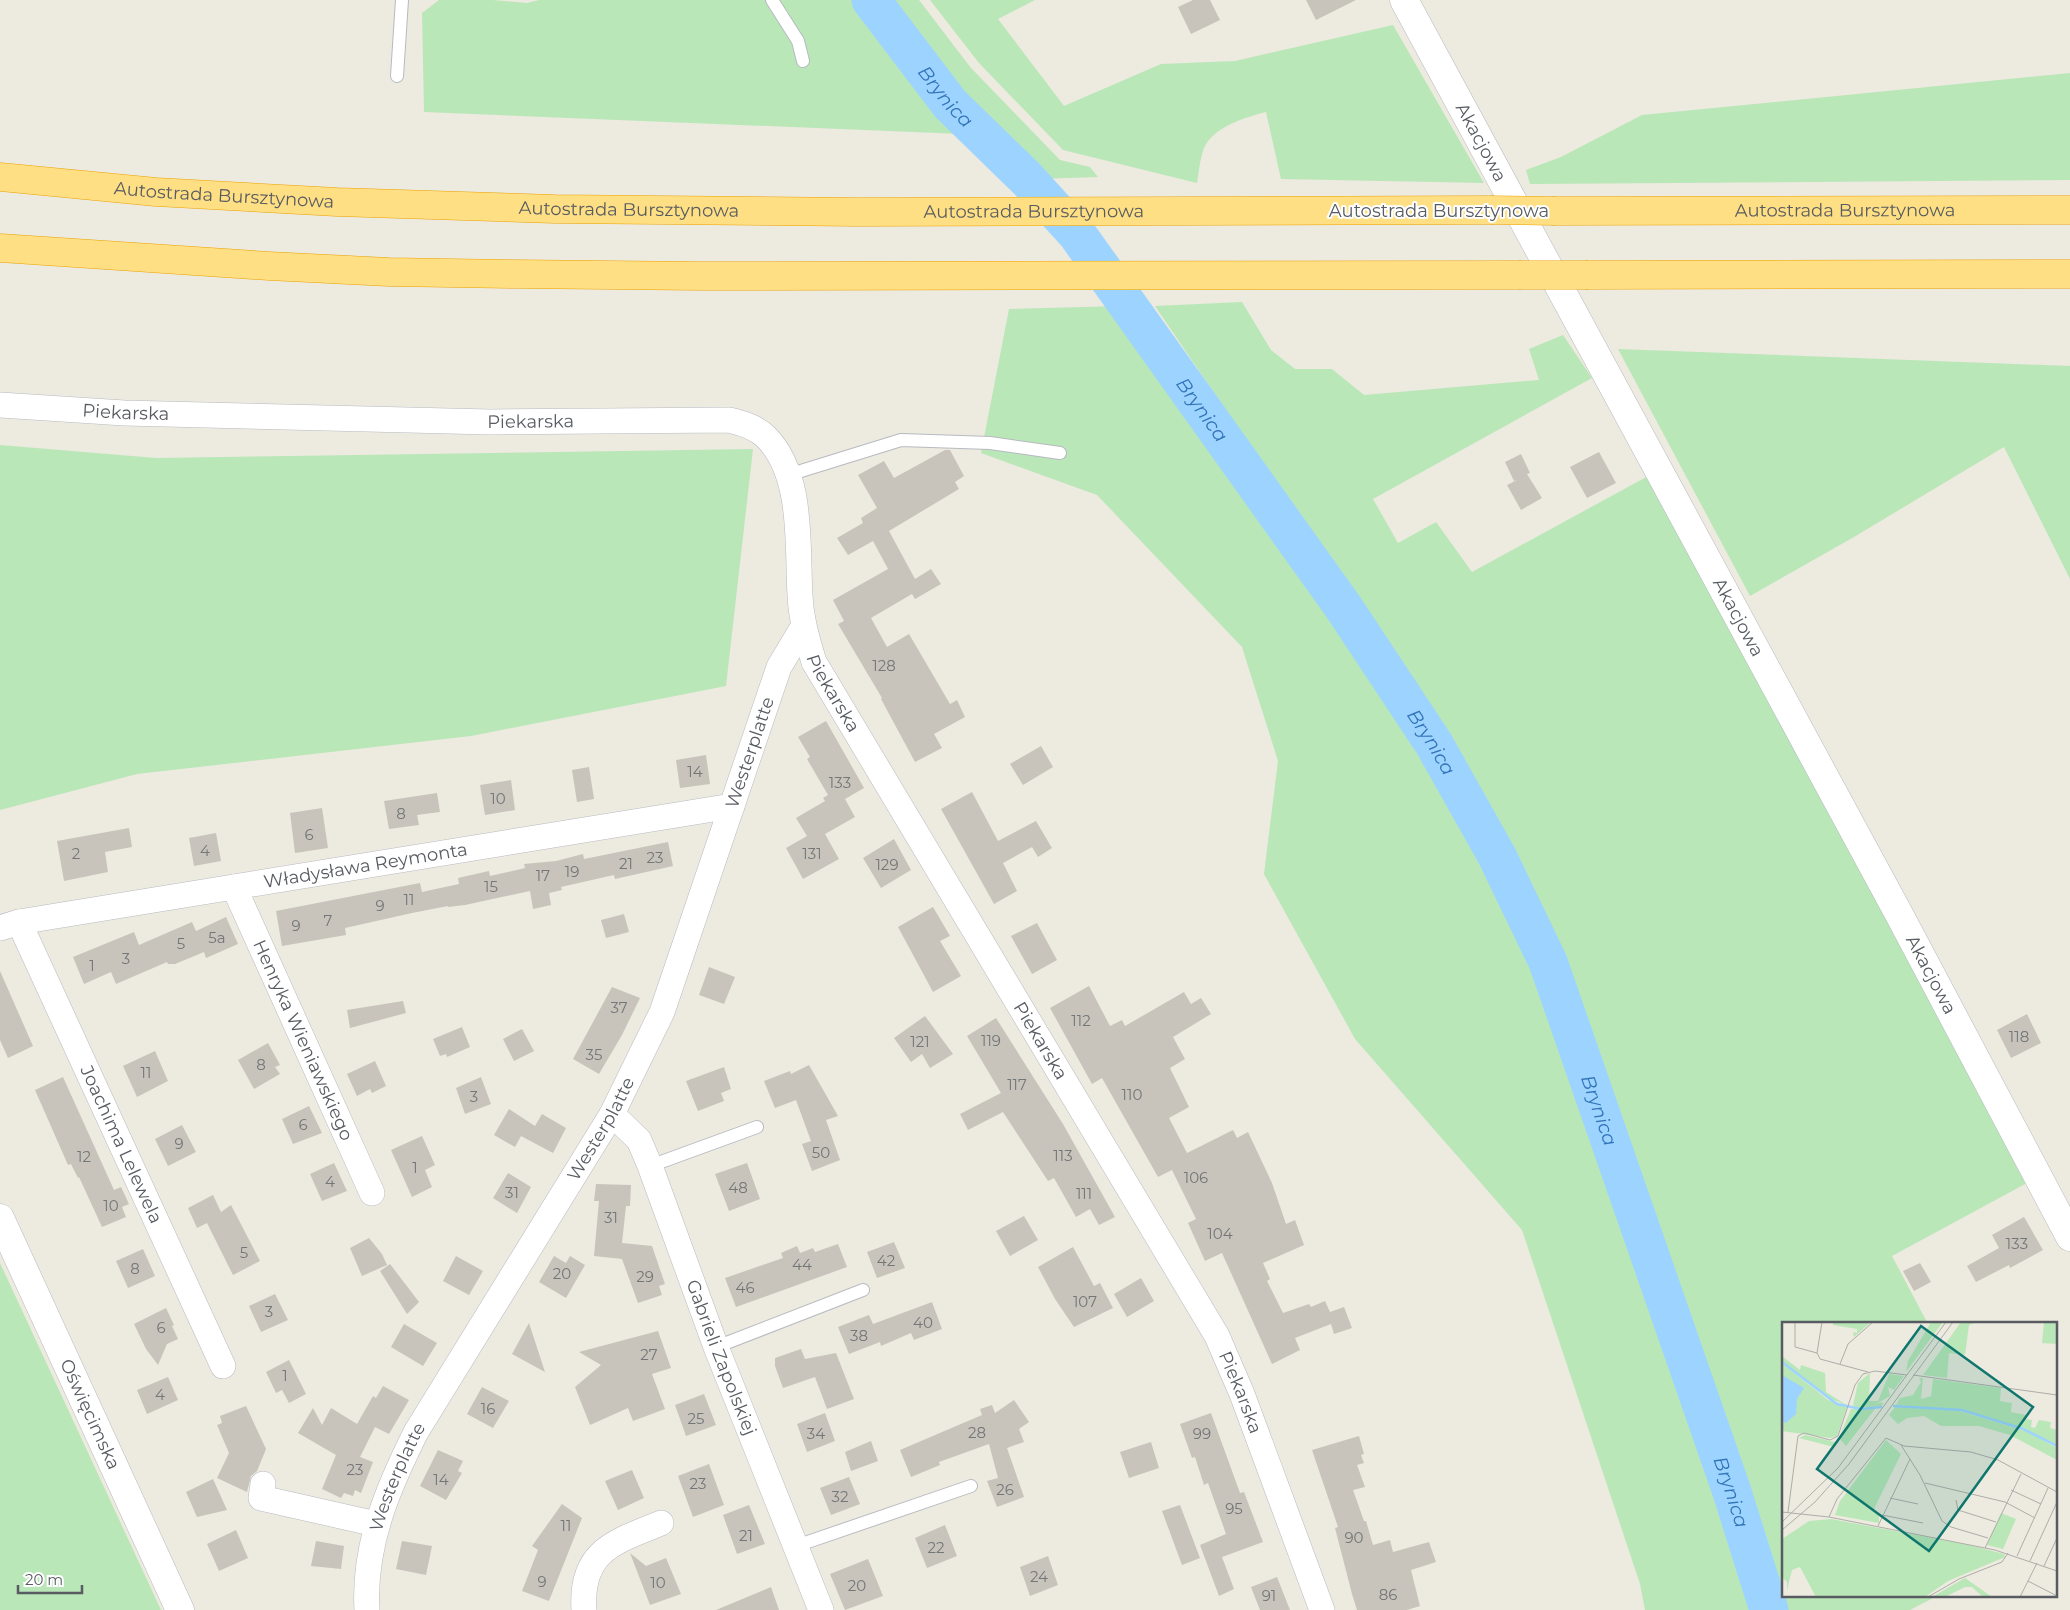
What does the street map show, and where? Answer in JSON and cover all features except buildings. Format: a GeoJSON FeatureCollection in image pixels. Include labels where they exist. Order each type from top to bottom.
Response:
{"type":"FeatureCollection","features":[{"type":"Feature","properties":{"kind":"highway","name":"Autostrada Bursztynowa"},"geometry":{"type":"LineString","coordinates":[[0,178],[156,192],[400,205],[565,209],[858,212],[2070,210]]}},
{"type":"Feature","properties":{"kind":"highway"},"geometry":{"type":"LineString","coordinates":[[0,248],[390,272],[699,276],[2070,274]]}},
{"type":"Feature","properties":{"kind":"street","name":"Akacjowa"},"geometry":{"type":"LineString","coordinates":[[1404,0],[1900,916],[2070,1237]]}},
{"type":"Feature","properties":{"kind":"street","name":"Piekarska"},"geometry":{"type":"LineString","coordinates":[[0,405],[124,412],[490,422],[729,420],[748,425],[766,437],[780,456],[788,475],[797,520],[803,627],[814,662],[1217,1336],[1242,1394],[1322,1610]]}},
{"type":"Feature","properties":{"kind":"street","name":"Westerplatte"},"geometry":{"type":"LineString","coordinates":[[367,1610],[368,1569],[376,1524],[394,1475],[416,1432],[612,1114],[662,1012],[780,667],[803,627]]}},
{"type":"Feature","properties":{"kind":"street","name":"Władysława Reymonta"},"geometry":{"type":"LineString","coordinates":[[10,925],[732,806]]}},
{"type":"Feature","properties":{"kind":"street","name":"Henryka Wieniawskiego"},"geometry":{"type":"LineString","coordinates":[[234,887],[372,1193]]}},
{"type":"Feature","properties":{"kind":"street","name":"Joachima Lelewela"},"geometry":{"type":"LineString","coordinates":[[10,925],[223,1366]]}},
{"type":"Feature","properties":{"kind":"street","name":"Gabrieli Zapolskiej"},"geometry":{"type":"LineString","coordinates":[[612,1114],[639,1140],[650,1166],[716,1347],[821,1610]]}},
{"type":"Feature","properties":{"kind":"street","name":"Oświęcimska"},"geometry":{"type":"LineString","coordinates":[[0,1218],[180,1610]]}},
{"type":"Feature","properties":{"kind":"street"},"geometry":{"type":"LineString","coordinates":[[263,1484],[261,1498],[376,1524]]}},
{"type":"Feature","properties":{"kind":"street"},"geometry":{"type":"LineString","coordinates":[[584,1610],[583,1589],[588,1571],[594,1559],[614,1544],[661,1523]]}},
{"type":"Feature","properties":{"kind":"lane"},"geometry":{"type":"LineString","coordinates":[[397,76],[402,0]]}},
{"type":"Feature","properties":{"kind":"lane"},"geometry":{"type":"LineString","coordinates":[[772,0],[798,41],[802,61]]}},
{"type":"Feature","properties":{"kind":"lane"},"geometry":{"type":"LineString","coordinates":[[788,475],[901,440],[990,443],[1060,453]]}},
{"type":"Feature","properties":{"kind":"lane"},"geometry":{"type":"LineString","coordinates":[[650,1166],[757,1127]]}},
{"type":"Feature","properties":{"kind":"lane"},"geometry":{"type":"LineString","coordinates":[[716,1347],[863,1290]]}},
{"type":"Feature","properties":{"kind":"lane"},"geometry":{"type":"LineString","coordinates":[[796,1546],[971,1486]]}},
{"type":"Feature","properties":{"kind":"green space"},"geometry":{"type":"Polygon","coordinates":[[[439,0],[493,0],[527,3],[539,0],[857,0],[896,57],[962,134],[424,112],[422,13],[439,0]]]}},
{"type":"Feature","properties":{"kind":"green space"},"geometry":{"type":"Polygon","coordinates":[[[886,0],[919,0],[971,68],[1060,160],[1090,167],[1098,177],[1037,179],[920,48],[886,0]]]}},
{"type":"Feature","properties":{"kind":"green space"},"geometry":{"type":"Polygon","coordinates":[[[930,0],[1035,0],[998,19],[1064,106],[1161,64],[1235,61],[1393,25],[1484,183],[1281,179],[1266,112],[1231,124],[1208,141],[1204,148],[1197,183],[1063,150],[979,63],[930,0]]]}},
{"type":"Feature","properties":{"kind":"green space"},"geometry":{"type":"Polygon","coordinates":[[[2070,73],[2070,180],[1530,184],[1526,170],[1561,157],[1642,115],[2070,73]]]}},
{"type":"Feature","properties":{"kind":"green space"},"geometry":{"type":"Polygon","coordinates":[[[1242,302],[1271,350],[1295,369],[1332,369],[1364,395],[1539,380],[1529,349],[1563,335],[1592,378],[1373,499],[1398,543],[1436,522],[1472,572],[1650,475],[2027,1183],[1892,1256],[1927,1322],[1782,1322],[1782,1598],[1933,1598],[1910,1610],[1780,1610],[1609,1107],[1555,962],[1497,837],[1438,731],[1294,511],[1155,306],[1242,302]]]}},
{"type":"Feature","properties":{"kind":"green space"},"geometry":{"type":"Polygon","coordinates":[[[1122,306],[1433,762],[1515,914],[1623,1195],[1758,1610],[1645,1610],[1640,1584],[1522,1230],[1355,1039],[1264,874],[1278,761],[1242,647],[1097,495],[981,453],[1009,309],[1122,306]]]}},
{"type":"Feature","properties":{"kind":"green space"},"geometry":{"type":"Polygon","coordinates":[[[1618,349],[2070,366],[2070,579],[2004,447],[1854,537],[1750,596],[1618,349]]]}},
{"type":"Feature","properties":{"kind":"green space"},"geometry":{"type":"Polygon","coordinates":[[[0,445],[156,458],[753,449],[726,686],[471,736],[137,774],[0,810],[0,445]]]}},
{"type":"Feature","properties":{"kind":"green space"},"geometry":{"type":"Polygon","coordinates":[[[0,1263],[149,1584],[161,1610],[0,1610],[0,1263]]]}},
{"type":"Feature","properties":{"kind":"waterway","name":"Brynica"},"geometry":{"type":"LineString","coordinates":[[871,0],[950,104],[1027,179],[1077,234],[1344,608],[1434,744],[1497,856],[1548,962],[1732,1492],[1769,1610]]}}]}
